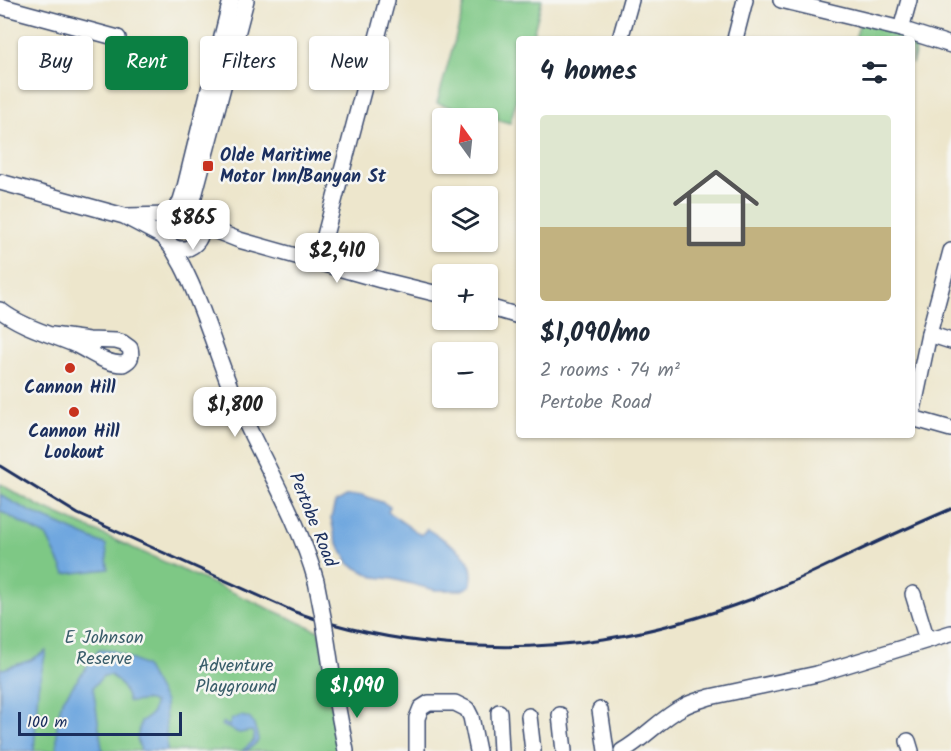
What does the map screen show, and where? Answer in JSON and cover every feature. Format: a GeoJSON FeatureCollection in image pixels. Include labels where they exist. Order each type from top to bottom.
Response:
{"type":"FeatureCollection","features":[{"type":"Feature","properties":{"kind":"street"},"geometry":{"type":"LineString","coordinates":[[0,182],[124,216],[166,240],[177,249],[189,248],[195,244],[200,238],[193,200],[231,0]]}},
{"type":"Feature","properties":{"kind":"street"},"geometry":{"type":"LineString","coordinates":[[166,240],[163,225],[181,200],[246,0]]}},
{"type":"Feature","properties":{"kind":"street"},"geometry":{"type":"LineString","coordinates":[[318,262],[387,0]]}},
{"type":"Feature","properties":{"kind":"street"},"geometry":{"type":"LineString","coordinates":[[621,36],[631,0]]}},
{"type":"Feature","properties":{"kind":"street"},"geometry":{"type":"LineString","coordinates":[[736,36],[745,0]]}},
{"type":"Feature","properties":{"kind":"street"},"geometry":{"type":"LineString","coordinates":[[781,0],[900,29],[951,45]]}},
{"type":"Feature","properties":{"kind":"street"},"geometry":{"type":"LineString","coordinates":[[900,29],[909,0]]}},
{"type":"Feature","properties":{"kind":"street"},"geometry":{"type":"LineString","coordinates":[[0,6],[111,36]]}},
{"type":"Feature","properties":{"kind":"street"},"geometry":{"type":"LineString","coordinates":[[124,216],[186,211],[198,220],[239,240],[432,293]]}},
{"type":"Feature","properties":{"kind":"street","name":"Pertobe Road"},"geometry":{"type":"LineString","coordinates":[[166,240],[190,282],[228,383],[297,527],[310,561],[316,581],[346,751]]}},
{"type":"Feature","properties":{"kind":"street"},"geometry":{"type":"LineString","coordinates":[[195,244],[239,240]]}},
{"type":"Feature","properties":{"kind":"street","name":"Pertobe Road"},"geometry":{"type":"LineString","coordinates":[[190,282],[195,244]]}},
{"type":"Feature","properties":{"kind":"street"},"geometry":{"type":"LineString","coordinates":[[915,402],[929,334],[951,251]]}},
{"type":"Feature","properties":{"kind":"street"},"geometry":{"type":"LineString","coordinates":[[0,310],[21,323],[52,335]]}},
{"type":"Feature","properties":{"kind":"street"},"geometry":{"type":"LineString","coordinates":[[498,310],[516,315]]}},
{"type":"Feature","properties":{"kind":"street"},"geometry":{"type":"LineString","coordinates":[[929,334],[951,341]]}},
{"type":"Feature","properties":{"kind":"street"},"geometry":{"type":"LineString","coordinates":[[915,417],[951,429]]}},
{"type":"Feature","properties":{"kind":"street"},"geometry":{"type":"LineString","coordinates":[[914,594],[927,640]]}},
{"type":"Feature","properties":{"kind":"street"},"geometry":{"type":"LineString","coordinates":[[622,751],[641,740],[682,707],[694,702],[817,674],[951,633]]}},
{"type":"Feature","properties":{"kind":"street"},"geometry":{"type":"LineString","coordinates":[[417,751],[417,718],[421,708],[429,704],[455,703],[467,709],[471,717],[478,751]]}},
{"type":"Feature","properties":{"kind":"street"},"geometry":{"type":"LineString","coordinates":[[600,710],[606,751]]}},
{"type":"Feature","properties":{"kind":"street"},"geometry":{"type":"LineString","coordinates":[[499,712],[501,751]]}},
{"type":"Feature","properties":{"kind":"street"},"geometry":{"type":"LineString","coordinates":[[560,715],[564,751]]}},
{"type":"Feature","properties":{"kind":"street"},"geometry":{"type":"LineString","coordinates":[[529,716],[533,751]]}},
{"type":"Feature","properties":{"kind":"green space"},"geometry":{"type":"Polygon","coordinates":[[[466,0],[542,0],[533,36],[516,36],[516,101],[510,123],[498,120],[498,108],[455,108],[437,103],[466,0]]]}},
{"type":"Feature","properties":{"kind":"green space"},"geometry":{"type":"Polygon","coordinates":[[[861,19],[920,35],[915,53],[915,36],[856,36],[861,19]]]}},
{"type":"Feature","properties":{"kind":"green space","name":"E Johnson Reserve"},"geometry":{"type":"Polygon","coordinates":[[[0,484],[37,505],[319,631],[338,751],[0,751],[0,484]]]}},
{"type":"Feature","properties":{"kind":"water"},"geometry":{"type":"Polygon","coordinates":[[[0,495],[29,511],[106,545],[108,569],[65,574],[47,537],[0,511],[0,495]]]}},
{"type":"Feature","properties":{"kind":"water"},"geometry":{"type":"Polygon","coordinates":[[[362,495],[390,507],[388,512],[421,535],[427,529],[460,551],[470,566],[472,575],[470,586],[462,590],[435,590],[393,579],[374,577],[349,564],[335,538],[331,518],[335,503],[347,496],[362,495]]]}},
{"type":"Feature","properties":{"kind":"water"},"geometry":{"type":"Polygon","coordinates":[[[99,650],[114,651],[145,666],[165,702],[167,751],[141,751],[137,739],[141,721],[151,714],[154,703],[146,700],[128,701],[122,686],[110,675],[103,676],[93,687],[104,751],[57,751],[57,721],[62,701],[99,650]]]}},
{"type":"Feature","properties":{"kind":"water"},"geometry":{"type":"Polygon","coordinates":[[[46,651],[38,688],[34,751],[0,751],[0,668],[31,660],[46,651]]]}},
{"type":"Feature","properties":{"kind":"water"},"geometry":{"type":"Polygon","coordinates":[[[241,716],[251,721],[258,741],[245,751],[242,751],[252,743],[254,738],[252,731],[239,733],[221,725],[223,722],[229,726],[232,719],[241,716]]]}},
{"type":"Feature","properties":{"kind":"railway"},"geometry":{"type":"LineString","coordinates":[[0,466],[78,514],[295,612],[331,624],[408,640],[487,646],[566,644],[660,628],[752,599],[951,509]]}},
{"type":"Feature","properties":{"kind":"place","name":"Olde Maritime Motor Inn/Banyan St"},"geometry":{"type":"Point","coordinates":[208,166]}},
{"type":"Feature","properties":{"kind":"place","name":"Cannon Hill"},"geometry":{"type":"Point","coordinates":[70,368]}},
{"type":"Feature","properties":{"kind":"place","name":"Cannon Hill Lookout"},"geometry":{"type":"Point","coordinates":[74,412]}},
{"type":"Feature","properties":{"kind":"park label","name":"Adventure Playground"},"geometry":{"type":"Point","coordinates":[236,676]}}]}
